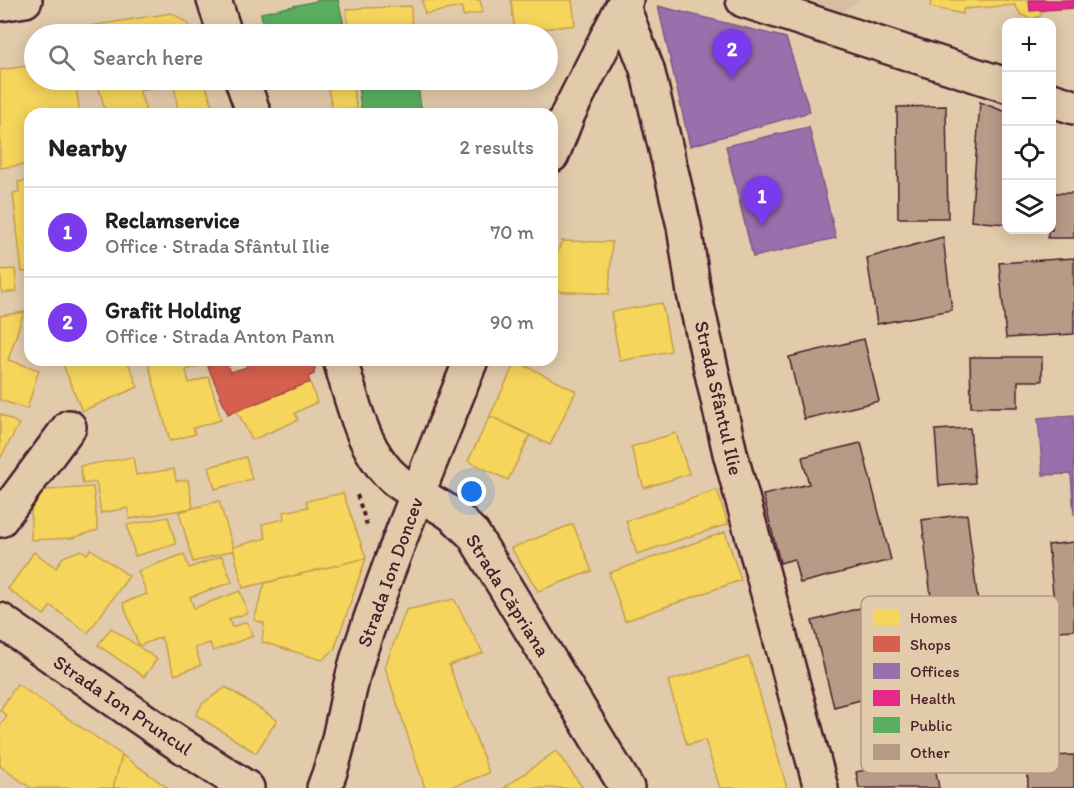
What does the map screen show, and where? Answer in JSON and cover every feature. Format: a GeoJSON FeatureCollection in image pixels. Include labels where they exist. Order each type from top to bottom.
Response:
{"type":"FeatureCollection","features":[{"type":"Feature","properties":{"kind":"street"},"geometry":{"type":"LineString","coordinates":[[0,3],[25,0]]}},
{"type":"Feature","properties":{"kind":"street"},"geometry":{"type":"LineString","coordinates":[[214,0],[222,24]]}},
{"type":"Feature","properties":{"kind":"street"},"geometry":{"type":"LineString","coordinates":[[743,0],[1002,84]]}},
{"type":"Feature","properties":{"kind":"street"},"geometry":{"type":"LineString","coordinates":[[558,140],[568,114],[625,4]]}},
{"type":"Feature","properties":{"kind":"street","name":"Strada Sfântul Ilie"},"geometry":{"type":"LineString","coordinates":[[625,4],[647,69],[684,226],[694,293],[730,453],[821,788]]}},
{"type":"Feature","properties":{"kind":"street"},"geometry":{"type":"LineString","coordinates":[[246,90],[252,108]]}},
{"type":"Feature","properties":{"kind":"street"},"geometry":{"type":"LineString","coordinates":[[1056,101],[1074,107]]}},
{"type":"Feature","properties":{"kind":"street","name":"Strada Căpriana"},"geometry":{"type":"LineString","coordinates":[[342,366],[363,433],[376,458],[395,479],[453,515],[473,534],[627,788]]}},
{"type":"Feature","properties":{"kind":"street","name":"Strada Ion Doncev"},"geometry":{"type":"LineString","coordinates":[[336,781],[359,653],[469,366]]}},
{"type":"Feature","properties":{"kind":"street"},"geometry":{"type":"LineString","coordinates":[[0,520],[69,427]]}},
{"type":"Feature","properties":{"kind":"street","name":"Strada Ion Pruncul"},"geometry":{"type":"LineString","coordinates":[[0,620],[164,734],[247,788]]}},
{"type":"Feature","properties":{"kind":"path"},"geometry":{"type":"LineString","coordinates":[[355,488],[369,533]]}},
{"type":"Feature","properties":{"kind":"shaded area"},"geometry":{"type":"Polygon","coordinates":[[[811,0],[859,0],[842,12],[811,0]]]}},
{"type":"Feature","properties":{"kind":"building: Homes"},"geometry":{"type":"Polygon","coordinates":[[[422,0],[480,0],[483,12],[463,16],[462,7],[425,14],[422,0]]]}},
{"type":"Feature","properties":{"kind":"building: Homes"},"geometry":{"type":"Polygon","coordinates":[[[511,0],[572,0],[575,25],[558,27],[558,24],[514,24],[511,0]]]}},
{"type":"Feature","properties":{"kind":"building: Homes"},"geometry":{"type":"Polygon","coordinates":[[[931,0],[1047,0],[1047,6],[1040,16],[1035,18],[1021,15],[1015,5],[963,9],[963,14],[930,7],[931,0]]]}},
{"type":"Feature","properties":{"kind":"building: Homes"},"geometry":{"type":"Polygon","coordinates":[[[411,6],[412,24],[347,24],[346,9],[411,6]]]}},
{"type":"Feature","properties":{"kind":"building: Homes"},"geometry":{"type":"Polygon","coordinates":[[[172,13],[187,24],[102,24],[172,13]]]}},
{"type":"Feature","properties":{"kind":"building: Homes"},"geometry":{"type":"Polygon","coordinates":[[[24,66],[24,90],[76,90],[79,108],[24,108],[24,165],[0,168],[0,70],[24,66]]]}},
{"type":"Feature","properties":{"kind":"building: Homes"},"geometry":{"type":"Polygon","coordinates":[[[100,90],[139,90],[145,108],[104,108],[100,90]]]}},
{"type":"Feature","properties":{"kind":"building: Homes"},"geometry":{"type":"Polygon","coordinates":[[[175,90],[207,90],[213,107],[207,108],[177,108],[175,90]]]}},
{"type":"Feature","properties":{"kind":"building: Homes"},"geometry":{"type":"Polygon","coordinates":[[[328,90],[353,90],[357,108],[332,108],[328,90]]]}},
{"type":"Feature","properties":{"kind":"building: Homes"},"geometry":{"type":"Polygon","coordinates":[[[18,182],[24,182],[24,272],[22,272],[13,193],[19,192],[18,182]]]}},
{"type":"Feature","properties":{"kind":"building: Homes"},"geometry":{"type":"Polygon","coordinates":[[[562,241],[612,242],[609,294],[558,291],[558,251],[562,241]]]}},
{"type":"Feature","properties":{"kind":"building: Homes"},"geometry":{"type":"Polygon","coordinates":[[[15,269],[17,291],[2,293],[0,270],[15,269]]]}},
{"type":"Feature","properties":{"kind":"building: Homes"},"geometry":{"type":"Polygon","coordinates":[[[662,303],[671,351],[620,361],[611,312],[662,303]]]}},
{"type":"Feature","properties":{"kind":"building: Homes"},"geometry":{"type":"Polygon","coordinates":[[[24,312],[8,360],[39,370],[27,409],[0,400],[0,316],[24,312]]]}},
{"type":"Feature","properties":{"kind":"building: Homes"},"geometry":{"type":"Polygon","coordinates":[[[63,366],[129,366],[138,387],[82,411],[63,366]]]}},
{"type":"Feature","properties":{"kind":"building: Homes"},"geometry":{"type":"Polygon","coordinates":[[[149,366],[200,366],[186,370],[189,383],[209,377],[221,420],[193,428],[195,434],[170,441],[149,366]]]}},
{"type":"Feature","properties":{"kind":"building: Homes"},"geometry":{"type":"Polygon","coordinates":[[[514,366],[526,366],[576,391],[550,445],[490,416],[514,366]]]}},
{"type":"Feature","properties":{"kind":"building: Homes"},"geometry":{"type":"Polygon","coordinates":[[[310,382],[317,402],[295,413],[298,420],[252,440],[237,411],[310,382]]]}},
{"type":"Feature","properties":{"kind":"building: Homes"},"geometry":{"type":"Polygon","coordinates":[[[0,414],[19,424],[0,459],[0,414]]]}},
{"type":"Feature","properties":{"kind":"building: Homes"},"geometry":{"type":"Polygon","coordinates":[[[490,416],[530,435],[508,480],[468,461],[490,416]]]}},
{"type":"Feature","properties":{"kind":"building: Homes"},"geometry":{"type":"Polygon","coordinates":[[[676,433],[689,474],[644,488],[631,447],[676,433]]]}},
{"type":"Feature","properties":{"kind":"building: Homes"},"geometry":{"type":"Polygon","coordinates":[[[133,457],[136,475],[174,469],[176,481],[188,480],[193,508],[129,519],[128,508],[101,513],[96,482],[83,484],[80,466],[133,457]]]}},
{"type":"Feature","properties":{"kind":"building: Homes"},"geometry":{"type":"Polygon","coordinates":[[[246,457],[252,479],[215,489],[209,467],[246,457]]]}},
{"type":"Feature","properties":{"kind":"building: Homes"},"geometry":{"type":"Polygon","coordinates":[[[93,487],[98,530],[72,538],[31,540],[31,491],[93,487]]]}},
{"type":"Feature","properties":{"kind":"building: Homes"},"geometry":{"type":"Polygon","coordinates":[[[717,490],[728,524],[637,554],[626,521],[717,490]]]}},
{"type":"Feature","properties":{"kind":"building: Homes"},"geometry":{"type":"Polygon","coordinates":[[[343,493],[366,558],[243,588],[233,547],[266,538],[262,524],[284,519],[283,512],[308,507],[306,501],[343,493]]]}},
{"type":"Feature","properties":{"kind":"building: Homes"},"geometry":{"type":"Polygon","coordinates":[[[219,501],[234,550],[193,562],[179,512],[219,501]]]}},
{"type":"Feature","properties":{"kind":"building: Homes"},"geometry":{"type":"Polygon","coordinates":[[[168,517],[176,544],[135,556],[127,525],[168,517]]]}},
{"type":"Feature","properties":{"kind":"building: Homes"},"geometry":{"type":"Polygon","coordinates":[[[573,524],[592,571],[538,591],[511,548],[573,524]]]}},
{"type":"Feature","properties":{"kind":"building: Homes"},"geometry":{"type":"Polygon","coordinates":[[[725,532],[741,580],[625,621],[609,573],[725,532]]]}},
{"type":"Feature","properties":{"kind":"building: Homes"},"geometry":{"type":"Polygon","coordinates":[[[91,549],[129,576],[88,633],[51,606],[44,615],[8,589],[34,552],[56,568],[63,557],[81,550],[87,554],[91,549]]]}},
{"type":"Feature","properties":{"kind":"building: Homes"},"geometry":{"type":"Polygon","coordinates":[[[184,554],[189,568],[222,556],[232,582],[190,597],[194,608],[240,591],[248,613],[229,619],[232,627],[247,622],[253,636],[213,651],[210,643],[195,648],[201,665],[175,675],[161,637],[139,646],[123,603],[147,594],[138,571],[184,554]]]}},
{"type":"Feature","properties":{"kind":"building: Homes"},"geometry":{"type":"Polygon","coordinates":[[[366,558],[334,650],[322,660],[262,642],[264,623],[254,620],[265,583],[366,558]]]}},
{"type":"Feature","properties":{"kind":"building: Homes"},"geometry":{"type":"Polygon","coordinates":[[[454,599],[483,653],[449,665],[489,773],[448,788],[425,788],[385,667],[406,610],[454,599]]]}},
{"type":"Feature","properties":{"kind":"building: Homes"},"geometry":{"type":"Polygon","coordinates":[[[111,628],[157,659],[144,677],[98,645],[111,628]]]}},
{"type":"Feature","properties":{"kind":"building: Homes"},"geometry":{"type":"Polygon","coordinates":[[[749,657],[787,788],[720,788],[705,740],[687,745],[668,681],[749,657]]]}},
{"type":"Feature","properties":{"kind":"building: Homes"},"geometry":{"type":"Polygon","coordinates":[[[17,684],[122,755],[113,788],[31,788],[0,766],[0,725],[7,716],[0,710],[17,684]]]}},
{"type":"Feature","properties":{"kind":"building: Homes"},"geometry":{"type":"Polygon","coordinates":[[[226,687],[277,720],[256,753],[196,715],[202,704],[226,687]]]}},
{"type":"Feature","properties":{"kind":"building: Homes"},"geometry":{"type":"Polygon","coordinates":[[[556,751],[583,788],[504,788],[556,751]]]}},
{"type":"Feature","properties":{"kind":"building: Homes"},"geometry":{"type":"Polygon","coordinates":[[[122,755],[168,788],[113,788],[122,755]]]}},
{"type":"Feature","properties":{"kind":"building: Shops"},"geometry":{"type":"Polygon","coordinates":[[[208,366],[228,366],[230,372],[247,366],[315,366],[314,374],[308,377],[310,382],[228,414],[208,366]]]}},
{"type":"Feature","properties":{"kind":"building: Offices"},"geometry":{"type":"Polygon","coordinates":[[[658,6],[786,38],[810,112],[690,146],[658,6]]]}},
{"type":"Feature","properties":{"kind":"building: Offices"},"geometry":{"type":"Polygon","coordinates":[[[809,127],[836,238],[753,257],[726,146],[809,127]]]}},
{"type":"Feature","properties":{"kind":"building: Offices"},"geometry":{"type":"Polygon","coordinates":[[[1074,415],[1074,515],[1071,474],[1043,475],[1038,418],[1074,415]]]}},
{"type":"Feature","properties":{"kind":"building: Health"},"geometry":{"type":"Polygon","coordinates":[[[1029,0],[1074,0],[1074,8],[1030,11],[1029,0]]]}},
{"type":"Feature","properties":{"kind":"building: Public"},"geometry":{"type":"Polygon","coordinates":[[[321,0],[338,0],[344,24],[263,24],[261,13],[321,0]]]}},
{"type":"Feature","properties":{"kind":"building: Public"},"geometry":{"type":"Polygon","coordinates":[[[358,90],[418,90],[421,108],[361,108],[358,90]]]}},
{"type":"Feature","properties":{"kind":"building: Other"},"geometry":{"type":"Polygon","coordinates":[[[980,102],[1002,110],[1002,224],[971,221],[980,102]]]}},
{"type":"Feature","properties":{"kind":"building: Other"},"geometry":{"type":"Polygon","coordinates":[[[946,106],[948,218],[898,218],[897,107],[946,106]]]}},
{"type":"Feature","properties":{"kind":"building: Other"},"geometry":{"type":"Polygon","coordinates":[[[1056,193],[1074,193],[1074,238],[1048,238],[1048,234],[1056,234],[1056,193]]]}},
{"type":"Feature","properties":{"kind":"building: Other"},"geometry":{"type":"Polygon","coordinates":[[[943,237],[952,310],[877,324],[867,258],[943,237]]]}},
{"type":"Feature","properties":{"kind":"building: Other"},"geometry":{"type":"Polygon","coordinates":[[[1074,258],[1074,334],[1006,338],[999,263],[1074,258]]]}},
{"type":"Feature","properties":{"kind":"building: Other"},"geometry":{"type":"Polygon","coordinates":[[[864,339],[879,401],[804,419],[789,357],[864,339]]]}},
{"type":"Feature","properties":{"kind":"building: Other"},"geometry":{"type":"Polygon","coordinates":[[[970,357],[1042,357],[1042,381],[1018,381],[1018,407],[971,407],[970,357]]]}},
{"type":"Feature","properties":{"kind":"building: Other"},"geometry":{"type":"Polygon","coordinates":[[[970,428],[975,483],[939,486],[935,430],[970,428]]]}},
{"type":"Feature","properties":{"kind":"building: Other"},"geometry":{"type":"Polygon","coordinates":[[[861,443],[891,560],[800,583],[794,559],[780,563],[763,495],[809,484],[802,457],[861,443]]]}},
{"type":"Feature","properties":{"kind":"building: Other"},"geometry":{"type":"Polygon","coordinates":[[[967,514],[977,596],[931,596],[922,520],[967,514]]]}},
{"type":"Feature","properties":{"kind":"building: Other"},"geometry":{"type":"Polygon","coordinates":[[[1074,542],[1074,630],[1059,631],[1059,596],[1053,596],[1048,545],[1074,542]]]}},
{"type":"Feature","properties":{"kind":"building: Other"},"geometry":{"type":"Polygon","coordinates":[[[861,608],[861,700],[834,707],[812,621],[861,608]]]}},
{"type":"Feature","properties":{"kind":"building: Other"},"geometry":{"type":"Polygon","coordinates":[[[1074,755],[1074,788],[1028,788],[1028,773],[1059,773],[1059,756],[1074,755]]]}},
{"type":"Feature","properties":{"kind":"building: Other"},"geometry":{"type":"Polygon","coordinates":[[[856,772],[936,773],[939,788],[859,788],[856,772]]]}},
{"type":"Feature","properties":{"kind":"place","name":"Grafit Holding"},"geometry":{"type":"Point","coordinates":[732,79]}},
{"type":"Feature","properties":{"kind":"place","name":"Reclamservice"},"geometry":{"type":"Point","coordinates":[762,226]}}]}
